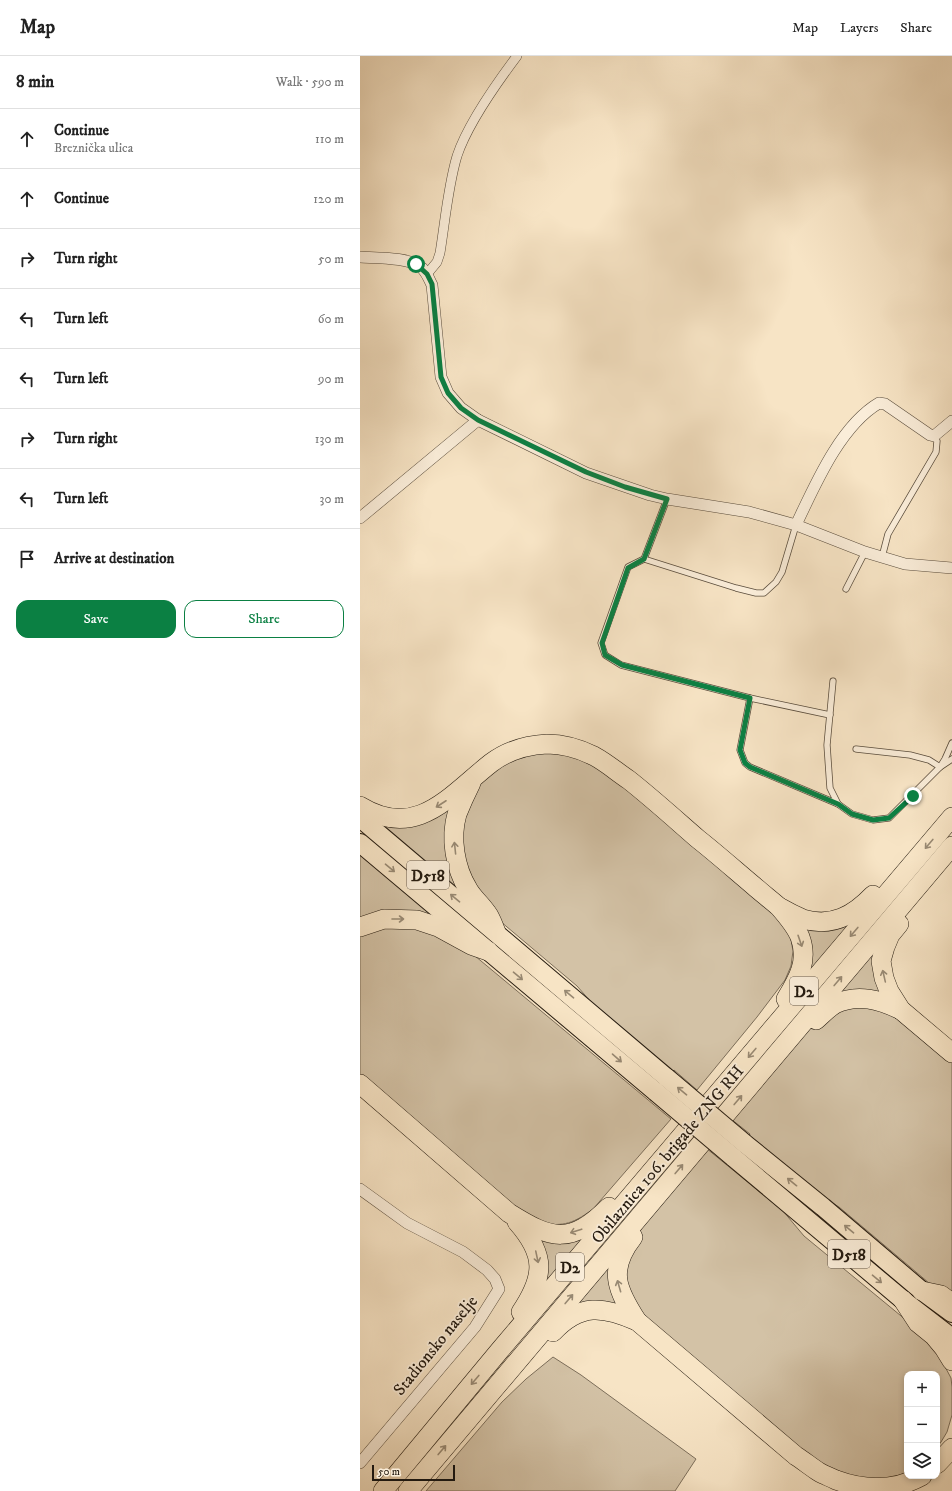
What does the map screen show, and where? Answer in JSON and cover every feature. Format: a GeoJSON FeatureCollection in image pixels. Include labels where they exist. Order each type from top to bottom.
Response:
{"type":"FeatureCollection","features":[{"type":"Feature","properties":{"kind":"highway"},"geometry":{"type":"LineString","coordinates":[[360,806],[372,813],[397,818],[429,812],[443,803],[491,763],[504,755],[533,745],[549,744],[565,746],[580,750],[608,764],[646,794],[779,908],[799,937],[803,951],[802,967],[798,981],[778,1012],[768,1033]]}},
{"type":"Feature","properties":{"kind":"highway"},"geometry":{"type":"LineString","coordinates":[[472,780],[457,816],[454,836],[457,861],[467,888],[477,903],[486,912],[496,932]]}},
{"type":"Feature","properties":{"kind":"highway","name":"Obilaznica 106. brigade ZNG RH"},"geometry":{"type":"LineString","coordinates":[[408,1491],[786,1043],[913,877],[952,817]]}},
{"type":"Feature","properties":{"kind":"highway","name":"Obilaznica 106. brigade ZNG RH"},"geometry":{"type":"LineString","coordinates":[[383,1491],[768,1033],[913,877],[952,846]]}},
{"type":"Feature","properties":{"kind":"highway"},"geometry":{"type":"LineString","coordinates":[[779,908],[803,919],[819,922],[830,921],[847,917],[856,911],[887,882],[913,877],[911,906],[906,915],[890,935],[881,962],[884,978],[889,991],[901,1010]]}},
{"type":"Feature","properties":{"kind":"highway"},"geometry":{"type":"LineString","coordinates":[[360,927],[384,919],[418,920],[438,927],[470,945],[488,951]]}},
{"type":"Feature","properties":{"kind":"highway"},"geometry":{"type":"LineString","coordinates":[[786,1043],[834,1005],[849,999],[860,998],[883,1002],[901,1010],[952,1053]]}},
{"type":"Feature","properties":{"kind":"highway"},"geometry":{"type":"LineString","coordinates":[[360,1084],[509,1213],[527,1233],[534,1245],[538,1258],[539,1270],[536,1284],[532,1296],[507,1334],[500,1350]]}},
{"type":"Feature","properties":{"kind":"highway"},"geometry":{"type":"LineString","coordinates":[[509,1213],[544,1232],[554,1234],[568,1233],[581,1230],[594,1221],[619,1197],[641,1184]]}},
{"type":"Feature","properties":{"kind":"highway"},"geometry":{"type":"LineString","coordinates":[[637,1321],[620,1292],[617,1279],[618,1268],[627,1244],[636,1234],[654,1199]]}},
{"type":"Feature","properties":{"kind":"highway"},"geometry":{"type":"LineString","coordinates":[[922,1291],[941,1295],[952,1303]]}},
{"type":"Feature","properties":{"kind":"highway"},"geometry":{"type":"LineString","coordinates":[[903,1300],[918,1323],[934,1336],[952,1361]]}},
{"type":"Feature","properties":{"kind":"highway"},"geometry":{"type":"LineString","coordinates":[[517,1361],[543,1343],[561,1323],[579,1312],[594,1309],[618,1312],[637,1321],[796,1456],[820,1473],[850,1485],[871,1490],[892,1488],[917,1479]]}},
{"type":"Feature","properties":{"kind":"highway"},"geometry":{"type":"LineString","coordinates":[[940,1461],[952,1448]]}},
{"type":"Feature","properties":{"kind":"main road","name":"D518"},"geometry":{"type":"LineString","coordinates":[[360,818],[496,932],[661,1085],[733,1157],[903,1300],[952,1338]]}},
{"type":"Feature","properties":{"kind":"main road","name":"D518"},"geometry":{"type":"LineString","coordinates":[[360,843],[488,951],[661,1085],[744,1143],[922,1291],[952,1313]]}},
{"type":"Feature","properties":{"kind":"street"},"geometry":{"type":"LineString","coordinates":[[427,274],[438,262],[458,156],[468,132],[484,103],[517,56]]}},
{"type":"Feature","properties":{"kind":"street"},"geometry":{"type":"LineString","coordinates":[[360,257],[406,261],[416,264],[427,274],[432,284],[441,377],[448,393],[461,408],[478,420],[586,472],[625,487],[667,499],[749,512],[796,525],[865,552],[905,564],[952,568]]}},
{"type":"Feature","properties":{"kind":"street"},"geometry":{"type":"LineString","coordinates":[[796,525],[812,491],[841,440],[859,417],[870,408],[879,403],[885,404],[930,435],[934,436],[952,421]]}},
{"type":"Feature","properties":{"kind":"street"},"geometry":{"type":"LineString","coordinates":[[360,518],[478,420]]}},
{"type":"Feature","properties":{"kind":"street","name":"Stadionsko naselje"},"geometry":{"type":"LineString","coordinates":[[360,1189],[407,1222],[463,1252],[487,1270],[495,1279],[499,1289],[475,1327],[360,1463]]}},
{"type":"Feature","properties":{"kind":"lane"},"geometry":{"type":"LineString","coordinates":[[882,557],[888,534],[936,452],[937,441],[934,436]]}},
{"type":"Feature","properties":{"kind":"lane"},"geometry":{"type":"LineString","coordinates":[[667,499],[644,559],[628,568],[602,643],[605,655],[622,665],[750,698],[830,715]]}},
{"type":"Feature","properties":{"kind":"lane"},"geometry":{"type":"LineString","coordinates":[[644,559],[736,588],[756,593],[764,593],[776,582],[782,572],[796,525]]}},
{"type":"Feature","properties":{"kind":"lane"},"geometry":{"type":"LineString","coordinates":[[846,589],[865,552]]}},
{"type":"Feature","properties":{"kind":"lane"},"geometry":{"type":"LineString","coordinates":[[833,681],[826,745],[830,788],[838,804]]}},
{"type":"Feature","properties":{"kind":"lane"},"geometry":{"type":"LineString","coordinates":[[750,698],[740,750],[745,763],[750,767],[838,804],[852,814],[873,820],[889,818],[913,796],[940,767],[952,743]]}},
{"type":"Feature","properties":{"kind":"lane"},"geometry":{"type":"LineString","coordinates":[[856,749],[910,755],[929,760],[940,767]]}},
{"type":"Feature","properties":{"kind":"lane"},"geometry":{"type":"LineString","coordinates":[[940,767],[952,759]]}},
{"type":"Feature","properties":{"kind":"shaded area"},"geometry":{"type":"Polygon","coordinates":[[[534,749],[592,760],[773,910],[790,934],[793,951],[791,966],[785,980],[757,1017],[697,1090],[674,1070],[671,1073],[599,1011],[577,986],[494,916],[464,873],[460,820],[490,767],[534,749]]]}},
{"type":"Feature","properties":{"kind":"shaded area"},"geometry":{"type":"Polygon","coordinates":[[[454,800],[462,897],[374,821],[454,800]]]}},
{"type":"Feature","properties":{"kind":"shaded area"},"geometry":{"type":"Polygon","coordinates":[[[360,851],[442,921],[360,921],[360,851]]]}},
{"type":"Feature","properties":{"kind":"shaded area"},"geometry":{"type":"Polygon","coordinates":[[[401,921],[457,941],[671,1119],[593,1209],[585,1215],[566,1224],[535,1223],[360,1077],[360,930],[401,921]]]}},
{"type":"Feature","properties":{"kind":"shaded area"},"geometry":{"type":"Polygon","coordinates":[[[801,922],[854,922],[807,978],[801,922]]]}},
{"type":"Feature","properties":{"kind":"shaded area"},"geometry":{"type":"Polygon","coordinates":[[[879,941],[888,994],[836,999],[879,941]]]}},
{"type":"Feature","properties":{"kind":"shaded area"},"geometry":{"type":"Polygon","coordinates":[[[879,1005],[952,1061],[952,1298],[929,1283],[839,1207],[826,1199],[748,1138],[750,1134],[731,1119],[805,1033],[834,1009],[879,1005]]]}},
{"type":"Feature","properties":{"kind":"shaded area"},"geometry":{"type":"Polygon","coordinates":[[[706,1148],[783,1211],[804,1236],[923,1334],[942,1361],[951,1378],[952,1415],[947,1432],[940,1443],[940,1371],[904,1371],[904,1473],[882,1479],[851,1477],[808,1457],[643,1320],[621,1269],[628,1248],[657,1206],[706,1148]]]}},
{"type":"Feature","properties":{"kind":"shaded area"},"geometry":{"type":"Polygon","coordinates":[[[587,1233],[543,1291],[537,1235],[587,1233]]]}},
{"type":"Feature","properties":{"kind":"shaded area"},"geometry":{"type":"Polygon","coordinates":[[[614,1253],[623,1307],[571,1311],[614,1253]]]}},
{"type":"Feature","properties":{"kind":"shaded area"},"geometry":{"type":"Polygon","coordinates":[[[553,1357],[581,1375],[696,1459],[675,1491],[426,1491],[502,1402],[526,1379],[553,1357]]]}},
{"type":"Feature","properties":{"kind":"route"},"geometry":{"type":"LineString","coordinates":[[416,264],[427,274],[432,284],[441,377],[448,393],[461,408],[478,420],[586,472],[650,496],[667,499],[644,559],[628,568],[602,643],[605,655],[622,665],[750,698],[740,750],[745,763],[750,767],[838,804],[852,814],[873,820],[889,818],[913,796]]}}]}
